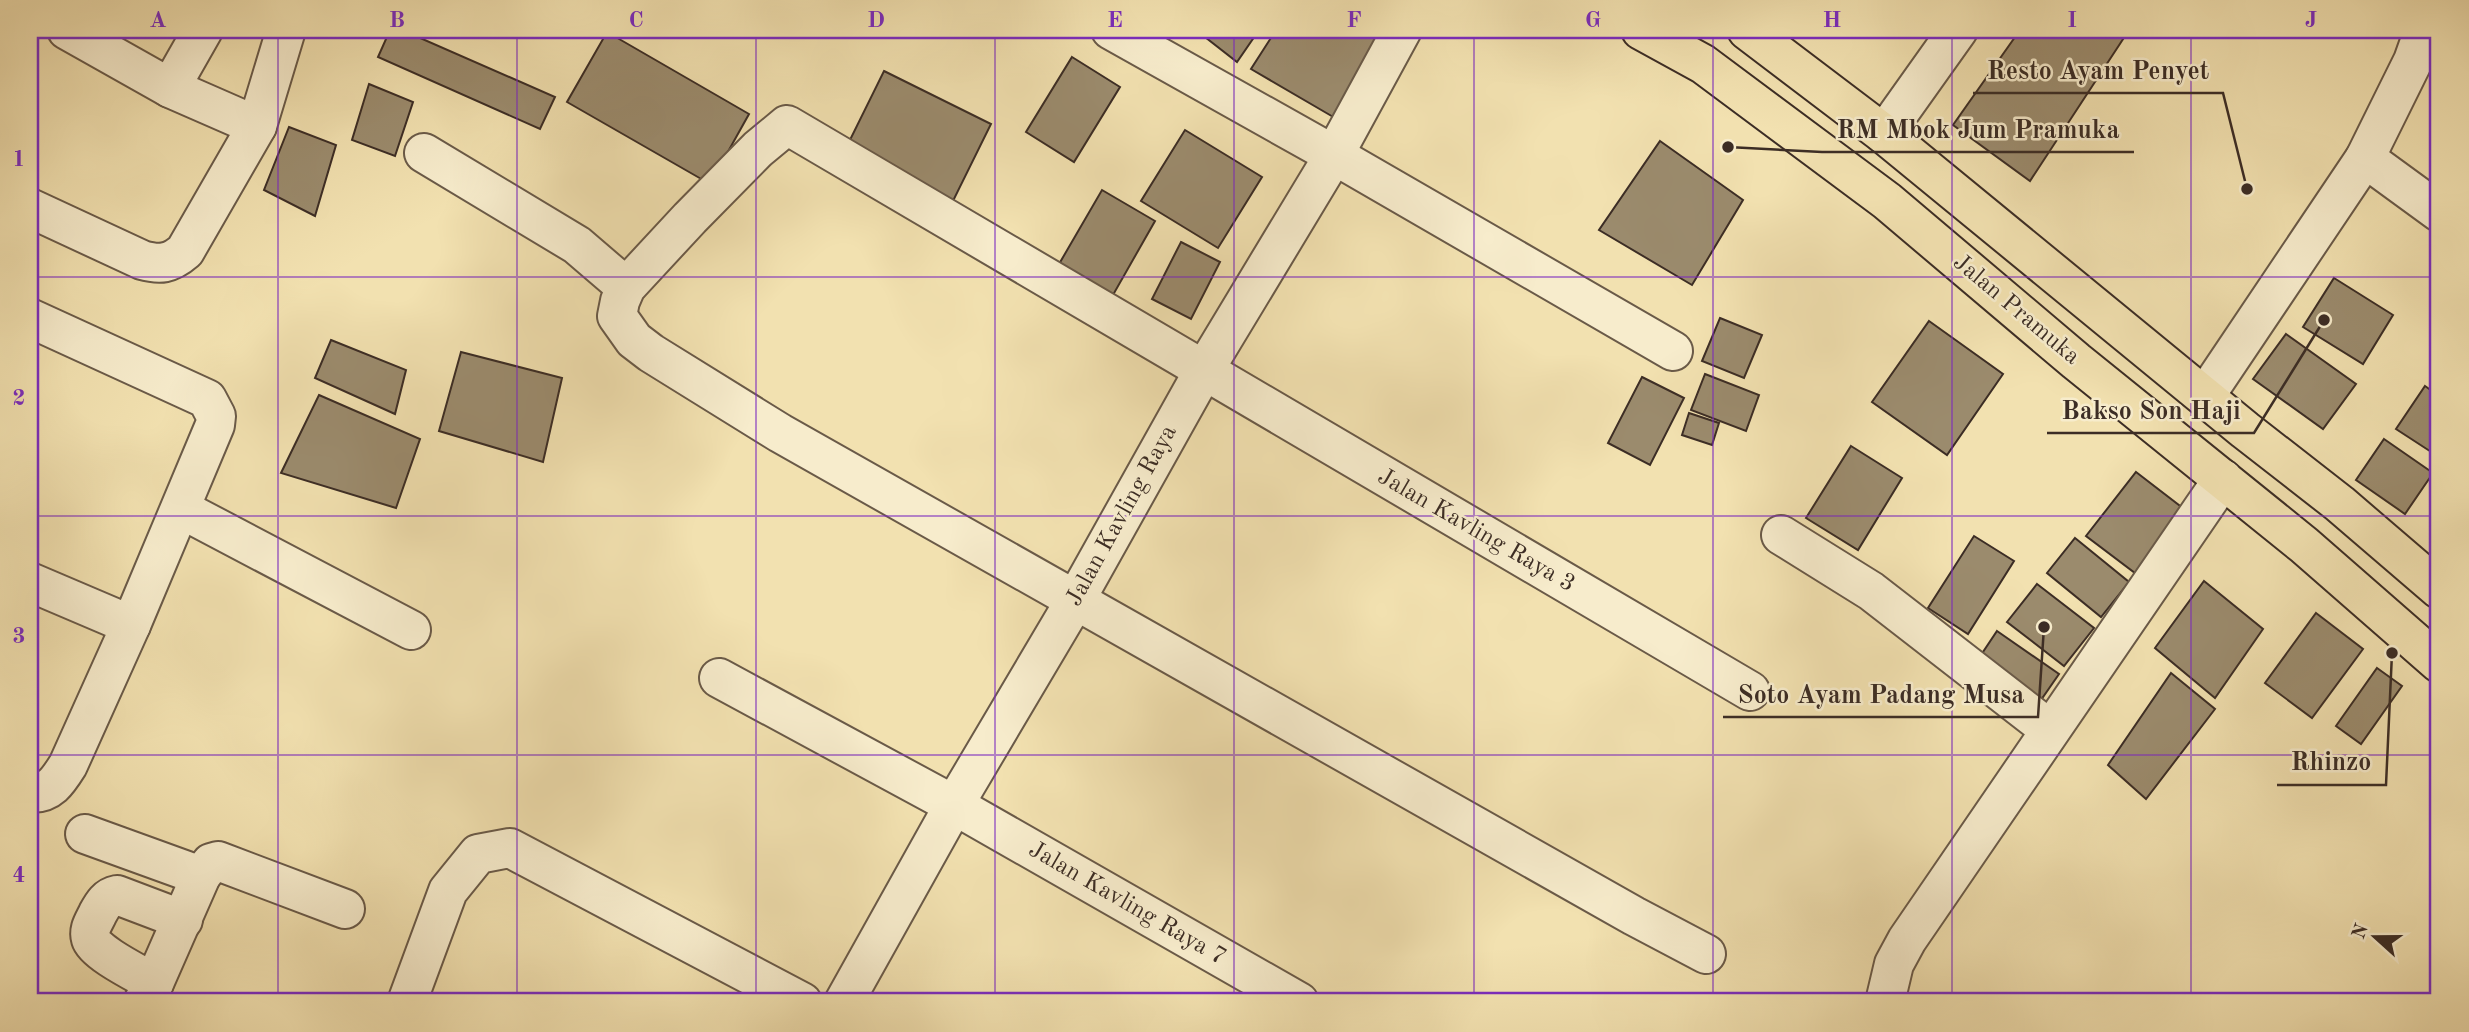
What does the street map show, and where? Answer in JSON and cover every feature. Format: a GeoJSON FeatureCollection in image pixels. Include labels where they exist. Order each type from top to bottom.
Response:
{"type":"FeatureCollection","features":[{"type":"Feature","properties":{"kind":"main road","name":"Jalan Pramuka"},"geometry":{"type":"LineString","coordinates":[[1642,30],[1703,64],[1887,201],[2076,361],[2304,545],[2439,663]]}},
{"type":"Feature","properties":{"kind":"main road"},"geometry":{"type":"LineString","coordinates":[[1747,30],[1884,134],[2245,430],[2340,504],[2439,589]]}},
{"type":"Feature","properties":{"kind":"main road"},"geometry":{"type":"LineString","coordinates":[[2076,361],[2110,319]]}},
{"type":"Feature","properties":{"kind":"main road"},"geometry":{"type":"LineString","coordinates":[[2304,545],[2340,504]]}},
{"type":"Feature","properties":{"kind":"street"},"geometry":{"type":"LineString","coordinates":[[67,30],[170,88],[257,127]]}},
{"type":"Feature","properties":{"kind":"street"},"geometry":{"type":"LineString","coordinates":[[170,88],[203,30]]}},
{"type":"Feature","properties":{"kind":"street"},"geometry":{"type":"LineString","coordinates":[[30,208],[142,260],[158,264],[173,261],[185,251],[257,127],[286,30]]}},
{"type":"Feature","properties":{"kind":"street"},"geometry":{"type":"LineString","coordinates":[[1111,30],[1673,351]]}},
{"type":"Feature","properties":{"kind":"street","name":"Jalan Kavling Raya"},"geometry":{"type":"LineString","coordinates":[[844,1002],[1203,372],[1334,155],[1402,30]]}},
{"type":"Feature","properties":{"kind":"street"},"geometry":{"type":"LineString","coordinates":[[1884,134],[1958,30]]}},
{"type":"Feature","properties":{"kind":"street"},"geometry":{"type":"LineString","coordinates":[[2205,396],[2365,158],[2413,61],[2424,30]]}},
{"type":"Feature","properties":{"kind":"street","name":"Jalan Kavling Raya 3"},"geometry":{"type":"LineString","coordinates":[[626,287],[758,149],[787,125],[1749,691]]}},
{"type":"Feature","properties":{"kind":"street"},"geometry":{"type":"LineString","coordinates":[[424,153],[577,245],[626,287],[617,316],[634,340],[650,353],[780,433],[1706,954]]}},
{"type":"Feature","properties":{"kind":"street"},"geometry":{"type":"LineString","coordinates":[[2365,158],[2439,212]]}},
{"type":"Feature","properties":{"kind":"street"},"geometry":{"type":"LineString","coordinates":[[30,318],[208,399],[216,416],[215,425],[181,509],[68,765],[57,783],[46,791],[30,793]]}},
{"type":"Feature","properties":{"kind":"street"},"geometry":{"type":"LineString","coordinates":[[1888,1001],[1895,964],[1906,940],[2223,479]]}},
{"type":"Feature","properties":{"kind":"street"},"geometry":{"type":"LineString","coordinates":[[181,509],[411,629]]}},
{"type":"Feature","properties":{"kind":"street"},"geometry":{"type":"LineString","coordinates":[[1781,534],[1871,591],[2049,729]]}},
{"type":"Feature","properties":{"kind":"street"},"geometry":{"type":"LineString","coordinates":[[30,582],[131,625]]}},
{"type":"Feature","properties":{"kind":"street","name":"Jalan Kavling Raya 7"},"geometry":{"type":"LineString","coordinates":[[719,678],[954,805],[1299,1002]]}},
{"type":"Feature","properties":{"kind":"street"},"geometry":{"type":"LineString","coordinates":[[85,834],[201,876]]}},
{"type":"Feature","properties":{"kind":"street"},"geometry":{"type":"LineString","coordinates":[[407,1002],[448,891],[478,854],[510,848],[802,1002]]}},
{"type":"Feature","properties":{"kind":"street"},"geometry":{"type":"LineString","coordinates":[[183,920],[117,895],[110,897],[103,904],[90,929],[91,942],[149,993],[183,920],[201,876],[211,863],[218,861],[345,909]]}},
{"type":"Feature","properties":{"kind":"building"},"geometry":{"type":"Polygon","coordinates":[[[390,30],[402,30],[555,97],[540,129],[378,57],[390,30]]]}},
{"type":"Feature","properties":{"kind":"building"},"geometry":{"type":"Polygon","coordinates":[[[1196,30],[1259,30],[1237,62],[1196,30]]]}},
{"type":"Feature","properties":{"kind":"building"},"geometry":{"type":"Polygon","coordinates":[[[1276,30],[1386,30],[1335,118],[1251,69],[1276,30]]]}},
{"type":"Feature","properties":{"kind":"building"},"geometry":{"type":"Polygon","coordinates":[[[1758,30],[1794,30],[1783,46],[1758,30]]]}},
{"type":"Feature","properties":{"kind":"building"},"geometry":{"type":"Polygon","coordinates":[[[2020,30],[2129,30],[2030,181],[1953,125],[2020,30]]]}},
{"type":"Feature","properties":{"kind":"building"},"geometry":{"type":"Polygon","coordinates":[[[607,32],[749,114],[710,184],[567,102],[607,32]]]}},
{"type":"Feature","properties":{"kind":"building"},"geometry":{"type":"Polygon","coordinates":[[[1072,57],[1120,87],[1074,162],[1026,132],[1072,57]]]}},
{"type":"Feature","properties":{"kind":"building"},"geometry":{"type":"Polygon","coordinates":[[[884,71],[991,124],[952,203],[845,150],[884,71]]]}},
{"type":"Feature","properties":{"kind":"building"},"geometry":{"type":"Polygon","coordinates":[[[369,84],[413,102],[395,156],[352,140],[369,84]]]}},
{"type":"Feature","properties":{"kind":"building"},"geometry":{"type":"Polygon","coordinates":[[[289,127],[336,145],[315,216],[264,190],[289,127]]]}},
{"type":"Feature","properties":{"kind":"building"},"geometry":{"type":"Polygon","coordinates":[[[1185,130],[1262,177],[1218,248],[1141,201],[1185,130]]]}},
{"type":"Feature","properties":{"kind":"building"},"geometry":{"type":"Polygon","coordinates":[[[1660,141],[1743,200],[1692,285],[1599,230],[1660,141]]]}},
{"type":"Feature","properties":{"kind":"building"},"geometry":{"type":"Polygon","coordinates":[[[1102,190],[1155,221],[1109,302],[1055,271],[1102,190]]]}},
{"type":"Feature","properties":{"kind":"building"},"geometry":{"type":"Polygon","coordinates":[[[1181,242],[1220,262],[1191,319],[1152,299],[1181,242]]]}},
{"type":"Feature","properties":{"kind":"building"},"geometry":{"type":"Polygon","coordinates":[[[2334,278],[2393,315],[2363,364],[2303,327],[2334,278]]]}},
{"type":"Feature","properties":{"kind":"building"},"geometry":{"type":"Polygon","coordinates":[[[1720,318],[1762,335],[1744,378],[1702,361],[1720,318]]]}},
{"type":"Feature","properties":{"kind":"building"},"geometry":{"type":"Polygon","coordinates":[[[1929,321],[2003,374],[1947,455],[1872,402],[1929,321]]]}},
{"type":"Feature","properties":{"kind":"building"},"geometry":{"type":"Polygon","coordinates":[[[2286,334],[2356,384],[2323,429],[2253,379],[2286,334]]]}},
{"type":"Feature","properties":{"kind":"building"},"geometry":{"type":"Polygon","coordinates":[[[331,340],[406,370],[395,414],[315,378],[331,340]]]}},
{"type":"Feature","properties":{"kind":"building"},"geometry":{"type":"Polygon","coordinates":[[[461,352],[562,378],[543,462],[439,431],[461,352]]]}},
{"type":"Feature","properties":{"kind":"building"},"geometry":{"type":"Polygon","coordinates":[[[1705,374],[1759,395],[1746,431],[1691,410],[1705,374]]]}},
{"type":"Feature","properties":{"kind":"building"},"geometry":{"type":"Polygon","coordinates":[[[1642,377],[1684,398],[1650,465],[1608,443],[1642,377]]]}},
{"type":"Feature","properties":{"kind":"building"},"geometry":{"type":"Polygon","coordinates":[[[2425,386],[2439,396],[2439,457],[2396,429],[2425,386]]]}},
{"type":"Feature","properties":{"kind":"building"},"geometry":{"type":"Polygon","coordinates":[[[319,395],[420,439],[396,508],[281,473],[319,395]]]}},
{"type":"Feature","properties":{"kind":"building"},"geometry":{"type":"Polygon","coordinates":[[[1689,413],[1719,423],[1712,445],[1682,435],[1689,413]]]}},
{"type":"Feature","properties":{"kind":"building"},"geometry":{"type":"Polygon","coordinates":[[[2384,439],[2433,473],[2405,514],[2356,480],[2384,439]]]}},
{"type":"Feature","properties":{"kind":"building"},"geometry":{"type":"Polygon","coordinates":[[[1851,446],[1902,478],[1858,550],[1806,518],[1851,446]]]}},
{"type":"Feature","properties":{"kind":"building"},"geometry":{"type":"Polygon","coordinates":[[[2136,472],[2184,509],[2135,573],[2086,536],[2136,472]]]}},
{"type":"Feature","properties":{"kind":"building"},"geometry":{"type":"Polygon","coordinates":[[[1974,536],[2014,561],[1968,634],[1928,608],[1974,536]]]}},
{"type":"Feature","properties":{"kind":"building"},"geometry":{"type":"Polygon","coordinates":[[[2075,538],[2129,582],[2101,617],[2047,573],[2075,538]]]}},
{"type":"Feature","properties":{"kind":"building"},"geometry":{"type":"Polygon","coordinates":[[[2204,581],[2263,629],[2215,698],[2155,648],[2204,581]]]}},
{"type":"Feature","properties":{"kind":"building"},"geometry":{"type":"Polygon","coordinates":[[[2037,584],[2094,628],[2064,666],[2007,622],[2037,584]]]}},
{"type":"Feature","properties":{"kind":"building"},"geometry":{"type":"Polygon","coordinates":[[[2316,613],[2363,649],[2312,718],[2265,683],[2316,613]]]}},
{"type":"Feature","properties":{"kind":"building"},"geometry":{"type":"Polygon","coordinates":[[[1997,631],[2059,674],[2034,710],[1973,667],[1997,631]]]}},
{"type":"Feature","properties":{"kind":"building"},"geometry":{"type":"Polygon","coordinates":[[[2377,668],[2402,686],[2361,744],[2336,726],[2377,668]]]}},
{"type":"Feature","properties":{"kind":"building"},"geometry":{"type":"Polygon","coordinates":[[[2171,673],[2215,709],[2146,799],[2108,765],[2171,673]]]}},
{"type":"Feature","properties":{"kind":"place","name":"RM Mbok Jum Pramuka"},"geometry":{"type":"Point","coordinates":[1728,147]}},
{"type":"Feature","properties":{"kind":"place","name":"Resto Ayam Penyet"},"geometry":{"type":"Point","coordinates":[2247,189]}},
{"type":"Feature","properties":{"kind":"place","name":"Bakso Son Haji"},"geometry":{"type":"Point","coordinates":[2324,320]}},
{"type":"Feature","properties":{"kind":"place","name":"Soto Ayam Padang Musa"},"geometry":{"type":"Point","coordinates":[2044,627]}},
{"type":"Feature","properties":{"kind":"place","name":"Rhinzo"},"geometry":{"type":"Point","coordinates":[2392,653]}}]}
